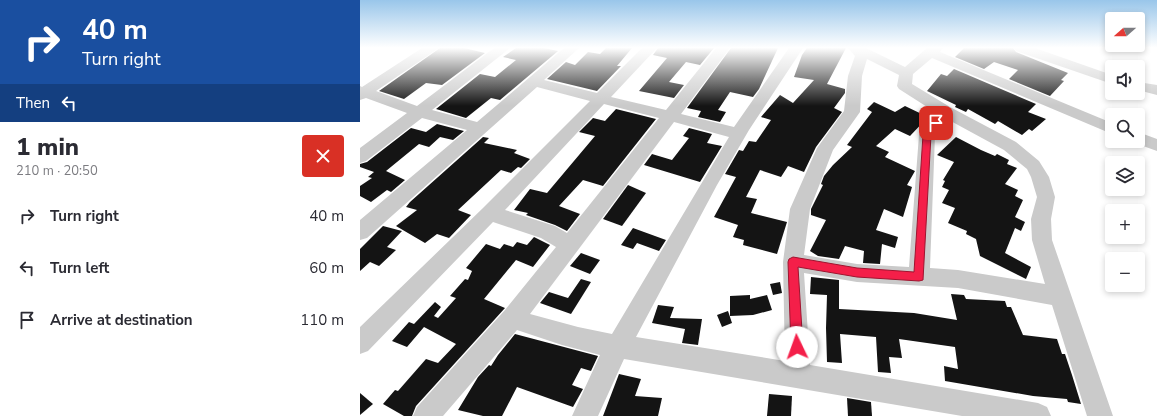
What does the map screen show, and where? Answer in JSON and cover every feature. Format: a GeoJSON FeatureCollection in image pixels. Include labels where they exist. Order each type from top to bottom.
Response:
{"type":"FeatureCollection","features":[{"type":"Feature","properties":{"kind":"street"},"geometry":{"type":"LineString","coordinates":[[361,93],[401,67]]}},
{"type":"Feature","properties":{"kind":"street"},"geometry":{"type":"LineString","coordinates":[[360,157],[478,67]]}},
{"type":"Feature","properties":{"kind":"street"},"geometry":{"type":"LineString","coordinates":[[360,232],[549,67]]}},
{"type":"Feature","properties":{"kind":"street"},"geometry":{"type":"LineString","coordinates":[[360,343],[490,213],[631,67]]}},
{"type":"Feature","properties":{"kind":"street"},"geometry":{"type":"LineString","coordinates":[[426,416],[513,318],[707,67]]}},
{"type":"Feature","properties":{"kind":"street"},"geometry":{"type":"LineString","coordinates":[[585,416],[608,365],[620,347],[702,194],[739,134],[783,67]]}},
{"type":"Feature","properties":{"kind":"street"},"geometry":{"type":"LineString","coordinates":[[798,376],[793,262],[800,210],[825,148],[852,112],[858,67]]}},
{"type":"Feature","properties":{"kind":"street"},"geometry":{"type":"LineString","coordinates":[[895,67],[906,73]]}},
{"type":"Feature","properties":{"kind":"street"},"geometry":{"type":"LineString","coordinates":[[913,67],[906,73],[904,86],[944,111],[1010,146],[1033,165],[1040,177],[1046,197],[1040,219],[1042,240],[1100,416]]}},
{"type":"Feature","properties":{"kind":"street"},"geometry":{"type":"LineString","coordinates":[[971,67],[1105,126]]}},
{"type":"Feature","properties":{"kind":"street"},"geometry":{"type":"LineString","coordinates":[[1076,67],[1105,78]]}},
{"type":"Feature","properties":{"kind":"street"},"geometry":{"type":"LineString","coordinates":[[533,81],[600,100],[670,115],[739,134]]}},
{"type":"Feature","properties":{"kind":"street"},"geometry":{"type":"LineString","coordinates":[[1145,87],[1157,90]]}},
{"type":"Feature","properties":{"kind":"street"},"geometry":{"type":"LineString","coordinates":[[361,93],[420,112],[480,128]]}},
{"type":"Feature","properties":{"kind":"street"},"geometry":{"type":"LineString","coordinates":[[919,276],[927,135],[944,111]]}},
{"type":"Feature","properties":{"kind":"street"},"geometry":{"type":"LineString","coordinates":[[1145,141],[1157,145]]}},
{"type":"Feature","properties":{"kind":"street"},"geometry":{"type":"LineString","coordinates":[[490,213],[548,232],[569,244]]}},
{"type":"Feature","properties":{"kind":"street"},"geometry":{"type":"LineString","coordinates":[[793,262],[857,273],[958,279],[1060,297]]}},
{"type":"Feature","properties":{"kind":"street"},"geometry":{"type":"LineString","coordinates":[[513,318],[545,330],[597,344],[645,350],[1038,416]]}},
{"type":"Feature","properties":{"kind":"building"},"geometry":{"type":"Polygon","coordinates":[[[412,67],[466,67],[442,85],[426,83],[404,99],[379,91],[412,67]]]}},
{"type":"Feature","properties":{"kind":"building"},"geometry":{"type":"Polygon","coordinates":[[[507,67],[539,67],[500,100],[491,98],[466,118],[436,109],[480,74],[495,77],[507,67]]]}},
{"type":"Feature","properties":{"kind":"building"},"geometry":{"type":"Polygon","coordinates":[[[560,67],[620,67],[597,91],[547,79],[560,67]]]}},
{"type":"Feature","properties":{"kind":"building"},"geometry":{"type":"Polygon","coordinates":[[[659,67],[681,67],[669,82],[684,85],[674,98],[639,91],[659,67]]]}},
{"type":"Feature","properties":{"kind":"building"},"geometry":{"type":"Polygon","coordinates":[[[717,67],[769,67],[759,89],[753,97],[730,92],[718,110],[726,112],[720,122],[698,117],[701,111],[687,108],[717,67]]]}},
{"type":"Feature","properties":{"kind":"building"},"geometry":{"type":"Polygon","coordinates":[[[797,67],[836,67],[827,84],[845,89],[845,93],[834,108],[842,112],[816,147],[804,172],[788,166],[781,177],[760,170],[746,197],[757,199],[751,213],[787,222],[777,254],[743,245],[744,240],[733,237],[738,225],[714,217],[736,177],[725,174],[739,150],[743,151],[749,141],[756,142],[771,120],[761,117],[780,95],[793,103],[814,80],[794,77],[797,67]]]}},
{"type":"Feature","properties":{"kind":"building"},"geometry":{"type":"Polygon","coordinates":[[[1010,67],[1054,67],[1068,73],[1061,80],[1064,81],[1050,96],[1009,79],[1018,70],[1010,67]]]}},
{"type":"Feature","properties":{"kind":"building"},"geometry":{"type":"Polygon","coordinates":[[[954,69],[1036,104],[1028,112],[1046,119],[1032,131],[1029,129],[1022,135],[998,121],[995,124],[968,109],[966,112],[955,107],[956,105],[927,91],[941,74],[947,76],[954,69]]]}},
{"type":"Feature","properties":{"kind":"building"},"geometry":{"type":"Polygon","coordinates":[[[874,102],[895,112],[905,106],[928,117],[910,136],[895,129],[876,146],[889,152],[885,157],[915,171],[907,185],[912,187],[903,217],[884,209],[876,230],[898,237],[895,248],[882,244],[880,264],[863,263],[864,251],[845,246],[839,259],[818,256],[810,251],[826,220],[811,215],[811,209],[823,185],[821,184],[824,176],[852,147],[847,145],[872,112],[867,109],[874,102]]]}},
{"type":"Feature","properties":{"kind":"building"},"geometry":{"type":"Polygon","coordinates":[[[616,109],[656,119],[603,186],[583,180],[559,206],[580,214],[567,231],[555,225],[526,215],[528,213],[514,210],[530,189],[547,193],[595,136],[579,132],[593,118],[605,121],[616,109]]]}},
{"type":"Feature","properties":{"kind":"building"},"geometry":{"type":"Polygon","coordinates":[[[437,124],[464,131],[453,140],[440,137],[429,147],[419,144],[386,171],[405,180],[391,192],[387,190],[371,202],[360,196],[360,186],[372,178],[368,177],[374,172],[360,167],[360,164],[367,162],[411,128],[426,132],[437,124]]]}},
{"type":"Feature","properties":{"kind":"building"},"geometry":{"type":"Polygon","coordinates":[[[689,128],[712,134],[707,143],[722,146],[700,182],[644,165],[652,154],[672,160],[689,138],[683,136],[689,128]]]}},
{"type":"Feature","properties":{"kind":"building"},"geometry":{"type":"Polygon","coordinates":[[[483,137],[489,138],[484,143],[517,150],[514,153],[530,159],[521,168],[518,167],[511,173],[501,170],[458,210],[471,215],[449,238],[437,234],[425,243],[396,226],[417,210],[406,207],[410,202],[483,137]]]}},
{"type":"Feature","properties":{"kind":"building"},"geometry":{"type":"Polygon","coordinates":[[[956,137],[981,150],[995,156],[997,154],[1009,160],[1007,164],[1017,168],[1005,184],[1018,190],[1015,196],[1023,200],[1015,217],[1025,222],[1021,231],[1015,228],[1005,253],[1031,267],[1026,279],[980,256],[976,239],[966,234],[967,231],[948,223],[955,208],[942,203],[949,190],[942,187],[945,181],[943,180],[954,162],[937,155],[956,137]]]}},
{"type":"Feature","properties":{"kind":"building"},"geometry":{"type":"Polygon","coordinates":[[[628,185],[646,193],[622,226],[603,219],[628,185]]]}},
{"type":"Feature","properties":{"kind":"building"},"geometry":{"type":"Polygon","coordinates":[[[383,226],[402,231],[387,247],[396,250],[379,266],[370,262],[360,271],[360,249],[383,226]]]}},
{"type":"Feature","properties":{"kind":"building"},"geometry":{"type":"Polygon","coordinates":[[[633,228],[666,240],[659,251],[637,243],[633,249],[621,245],[633,228]]]}},
{"type":"Feature","properties":{"kind":"building"},"geometry":{"type":"Polygon","coordinates":[[[534,237],[550,245],[533,267],[516,260],[484,299],[505,308],[416,406],[412,416],[404,416],[383,404],[395,390],[398,391],[426,359],[438,363],[456,344],[424,327],[407,347],[392,341],[409,322],[414,324],[435,302],[441,307],[434,316],[438,318],[456,298],[450,296],[465,279],[468,280],[472,271],[466,268],[486,244],[500,249],[504,244],[513,247],[517,242],[527,245],[534,237]]]}},
{"type":"Feature","properties":{"kind":"building"},"geometry":{"type":"Polygon","coordinates":[[[581,253],[600,260],[590,274],[570,266],[581,253]]]}},
{"type":"Feature","properties":{"kind":"building"},"geometry":{"type":"Polygon","coordinates":[[[811,277],[839,280],[839,309],[914,313],[957,320],[951,294],[964,295],[966,299],[1005,301],[1007,307],[1011,307],[1023,335],[1057,339],[1062,354],[1065,354],[1081,404],[1068,402],[1067,399],[1033,396],[945,381],[944,366],[958,369],[955,347],[899,339],[902,358],[889,357],[891,373],[878,372],[876,337],[840,334],[842,363],[827,362],[827,295],[810,294],[811,277]]]}},
{"type":"Feature","properties":{"kind":"building"},"geometry":{"type":"Polygon","coordinates":[[[581,279],[591,282],[571,314],[540,303],[549,292],[568,298],[581,279]]]}},
{"type":"Feature","properties":{"kind":"building"},"geometry":{"type":"Polygon","coordinates":[[[780,282],[782,293],[773,295],[770,284],[780,282]]]}},
{"type":"Feature","properties":{"kind":"building"},"geometry":{"type":"Polygon","coordinates":[[[750,295],[750,299],[767,295],[772,310],[753,315],[730,316],[730,296],[750,295]]]}},
{"type":"Feature","properties":{"kind":"building"},"geometry":{"type":"Polygon","coordinates":[[[658,305],[674,307],[670,318],[702,319],[698,345],[682,343],[685,329],[652,323],[658,305]]]}},
{"type":"Feature","properties":{"kind":"building"},"geometry":{"type":"Polygon","coordinates":[[[728,311],[732,323],[722,327],[717,315],[728,311]]]}},
{"type":"Feature","properties":{"kind":"building"},"geometry":{"type":"Polygon","coordinates":[[[515,334],[598,356],[591,371],[581,368],[572,385],[583,389],[573,407],[517,387],[502,416],[483,416],[458,410],[478,377],[489,365],[491,366],[515,334]]]}},
{"type":"Feature","properties":{"kind":"building"},"geometry":{"type":"Polygon","coordinates":[[[619,374],[641,379],[635,396],[662,398],[658,416],[603,416],[619,374]]]}},
{"type":"Feature","properties":{"kind":"building"},"geometry":{"type":"Polygon","coordinates":[[[360,393],[373,404],[360,415],[360,393]]]}},
{"type":"Feature","properties":{"kind":"building"},"geometry":{"type":"Polygon","coordinates":[[[769,394],[792,396],[791,416],[767,416],[769,394]]]}},
{"type":"Feature","properties":{"kind":"building"},"geometry":{"type":"Polygon","coordinates":[[[847,398],[871,402],[872,416],[848,416],[847,398]]]}},
{"type":"Feature","properties":{"kind":"route"},"geometry":{"type":"LineString","coordinates":[[797,347],[793,262],[857,273],[919,276],[927,135],[936,123]]}}]}
